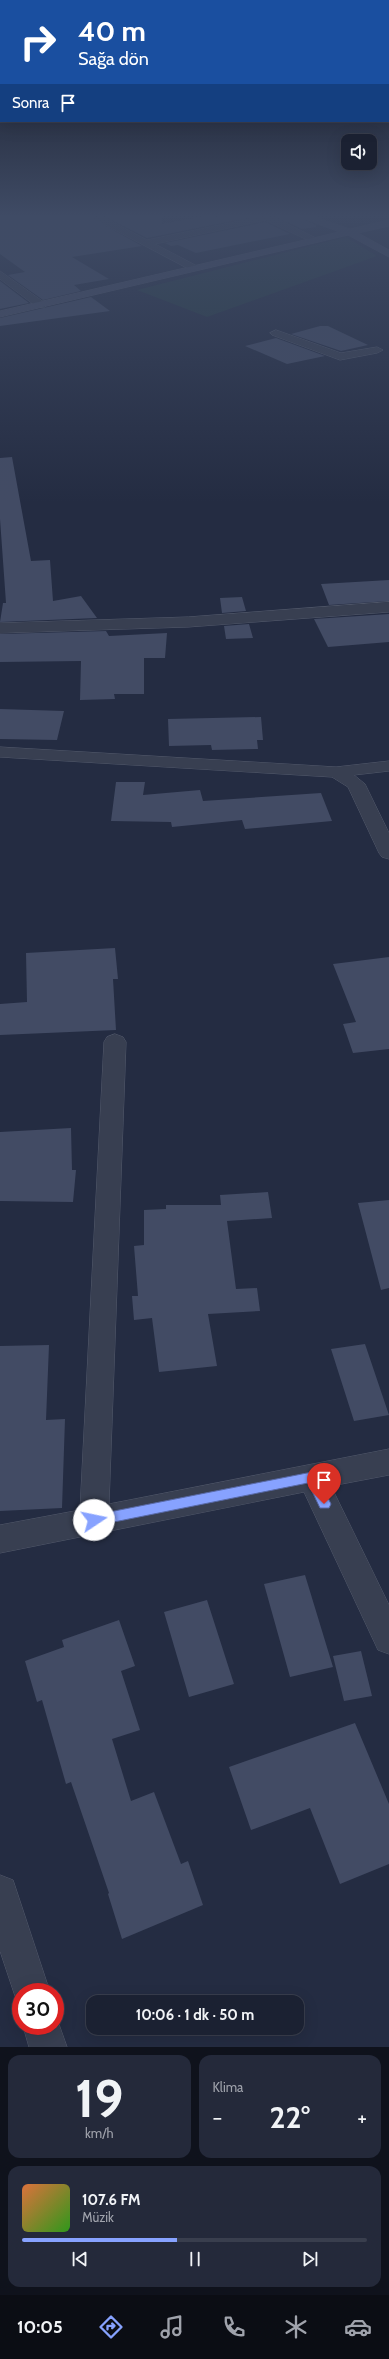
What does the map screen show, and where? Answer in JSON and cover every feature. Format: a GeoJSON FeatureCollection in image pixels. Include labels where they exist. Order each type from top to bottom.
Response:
{"type":"FeatureCollection","features":[{"type":"Feature","properties":{"kind":"street"},"geometry":{"type":"LineString","coordinates":[[0,314],[16,311]]}},
{"type":"Feature","properties":{"kind":"street"},"geometry":{"type":"LineString","coordinates":[[276,333],[340,357],[383,352]]}},
{"type":"Feature","properties":{"kind":"street"},"geometry":{"type":"LineString","coordinates":[[0,628],[188,622],[389,607]]}},
{"type":"Feature","properties":{"kind":"street"},"geometry":{"type":"LineString","coordinates":[[0,752],[336,772],[389,766]]}},
{"type":"Feature","properties":{"kind":"street"},"geometry":{"type":"LineString","coordinates":[[336,772],[356,784],[389,853]]}},
{"type":"Feature","properties":{"kind":"street"},"geometry":{"type":"LineString","coordinates":[[94,1520],[115,1042]]}},
{"type":"Feature","properties":{"kind":"street"},"geometry":{"type":"LineString","coordinates":[[0,1539],[389,1462]]}},
{"type":"Feature","properties":{"kind":"street"},"geometry":{"type":"LineString","coordinates":[[312,1477],[389,1638]]}},
{"type":"Feature","properties":{"kind":"street"},"geometry":{"type":"LineString","coordinates":[[0,1893],[28,1983]]}},
{"type":"Feature","properties":{"kind":"street"},"geometry":{"type":"LineString","coordinates":[[45,2035],[48,2047]]}},
{"type":"Feature","properties":{"kind":"shaded area"},"geometry":{"type":"Polygon","coordinates":[[[190,311],[225,311],[207,317],[190,311]]]}},
{"type":"Feature","properties":{"kind":"building"},"geometry":{"type":"Polygon","coordinates":[[[32,311],[110,311],[0,326],[0,318],[32,311]]]}},
{"type":"Feature","properties":{"kind":"building"},"geometry":{"type":"Polygon","coordinates":[[[320,326],[328,326],[368,345],[341,351],[291,334],[320,326]]]}},
{"type":"Feature","properties":{"kind":"building"},"geometry":{"type":"Polygon","coordinates":[[[276,338],[325,356],[287,364],[245,346],[276,338]]]}},
{"type":"Feature","properties":{"kind":"building"},"geometry":{"type":"Polygon","coordinates":[[[12,457],[31,561],[50,560],[53,601],[81,596],[97,618],[0,622],[3,603],[6,603],[0,519],[0,458],[12,457]]]}},
{"type":"Feature","properties":{"kind":"building"},"geometry":{"type":"Polygon","coordinates":[[[389,580],[389,601],[329,605],[321,584],[389,580]]]}},
{"type":"Feature","properties":{"kind":"building"},"geometry":{"type":"Polygon","coordinates":[[[242,597],[246,611],[222,613],[220,598],[242,597]]]}},
{"type":"Feature","properties":{"kind":"building"},"geometry":{"type":"Polygon","coordinates":[[[389,614],[389,642],[328,647],[314,619],[389,614]]]}},
{"type":"Feature","properties":{"kind":"building"},"geometry":{"type":"Polygon","coordinates":[[[249,624],[253,638],[226,639],[224,626],[249,624]]]}},
{"type":"Feature","properties":{"kind":"building"},"geometry":{"type":"Polygon","coordinates":[[[106,631],[109,636],[167,633],[165,658],[144,658],[144,694],[114,694],[115,699],[80,700],[81,661],[0,662],[0,634],[106,631]]]}},
{"type":"Feature","properties":{"kind":"building"},"geometry":{"type":"Polygon","coordinates":[[[0,709],[64,711],[57,740],[0,739],[0,709]]]}},
{"type":"Feature","properties":{"kind":"building"},"geometry":{"type":"Polygon","coordinates":[[[261,717],[263,740],[257,740],[258,749],[212,750],[211,745],[169,746],[168,719],[261,717]]]}},
{"type":"Feature","properties":{"kind":"building"},"geometry":{"type":"Polygon","coordinates":[[[116,782],[145,782],[143,795],[200,790],[203,801],[321,793],[332,821],[245,829],[242,820],[172,827],[171,822],[111,821],[116,782]]]}},
{"type":"Feature","properties":{"kind":"building"},"geometry":{"type":"Polygon","coordinates":[[[115,948],[118,979],[113,979],[116,1030],[0,1035],[0,1004],[27,1002],[26,953],[115,948]]]}},
{"type":"Feature","properties":{"kind":"building"},"geometry":{"type":"Polygon","coordinates":[[[389,957],[389,1049],[353,1053],[343,1024],[356,1022],[333,964],[389,957]]]}},
{"type":"Feature","properties":{"kind":"building"},"geometry":{"type":"Polygon","coordinates":[[[71,1128],[72,1170],[76,1170],[73,1202],[0,1201],[0,1132],[71,1128]]]}},
{"type":"Feature","properties":{"kind":"building"},"geometry":{"type":"Polygon","coordinates":[[[268,1192],[272,1218],[227,1221],[236,1289],[257,1288],[260,1311],[208,1314],[217,1366],[159,1372],[152,1318],[134,1320],[132,1296],[138,1296],[134,1246],[144,1245],[144,1210],[166,1209],[166,1205],[221,1205],[220,1195],[268,1192]]]}},
{"type":"Feature","properties":{"kind":"building"},"geometry":{"type":"Polygon","coordinates":[[[389,1200],[389,1288],[381,1290],[358,1203],[389,1200]]]}},
{"type":"Feature","properties":{"kind":"building"},"geometry":{"type":"Polygon","coordinates":[[[365,1344],[389,1415],[354,1421],[331,1349],[365,1344]]]}},
{"type":"Feature","properties":{"kind":"building"},"geometry":{"type":"Polygon","coordinates":[[[49,1345],[46,1420],[65,1419],[62,1508],[0,1511],[0,1346],[49,1345]]]}},
{"type":"Feature","properties":{"kind":"building"},"geometry":{"type":"Polygon","coordinates":[[[305,1575],[333,1667],[290,1677],[264,1584],[305,1575]]]}},
{"type":"Feature","properties":{"kind":"building"},"geometry":{"type":"Polygon","coordinates":[[[207,1600],[234,1684],[189,1697],[164,1612],[207,1600]]]}},
{"type":"Feature","properties":{"kind":"building"},"geometry":{"type":"Polygon","coordinates":[[[119,1620],[135,1666],[121,1671],[140,1730],[112,1739],[131,1801],[154,1792],[181,1864],[188,1861],[203,1905],[122,1939],[108,1894],[109,1893],[71,1782],[66,1784],[42,1700],[37,1702],[25,1661],[64,1647],[62,1640],[119,1620]]]}},
{"type":"Feature","properties":{"kind":"building"},"geometry":{"type":"Polygon","coordinates":[[[361,1651],[372,1696],[344,1701],[333,1656],[361,1651]]]}},
{"type":"Feature","properties":{"kind":"building"},"geometry":{"type":"Polygon","coordinates":[[[355,1723],[389,1804],[389,1864],[340,1884],[310,1808],[251,1830],[229,1767],[355,1723]]]}},
{"type":"Feature","properties":{"kind":"route"},"geometry":{"type":"LineString","coordinates":[[94,1520],[312,1477],[324,1504]]}}]}
